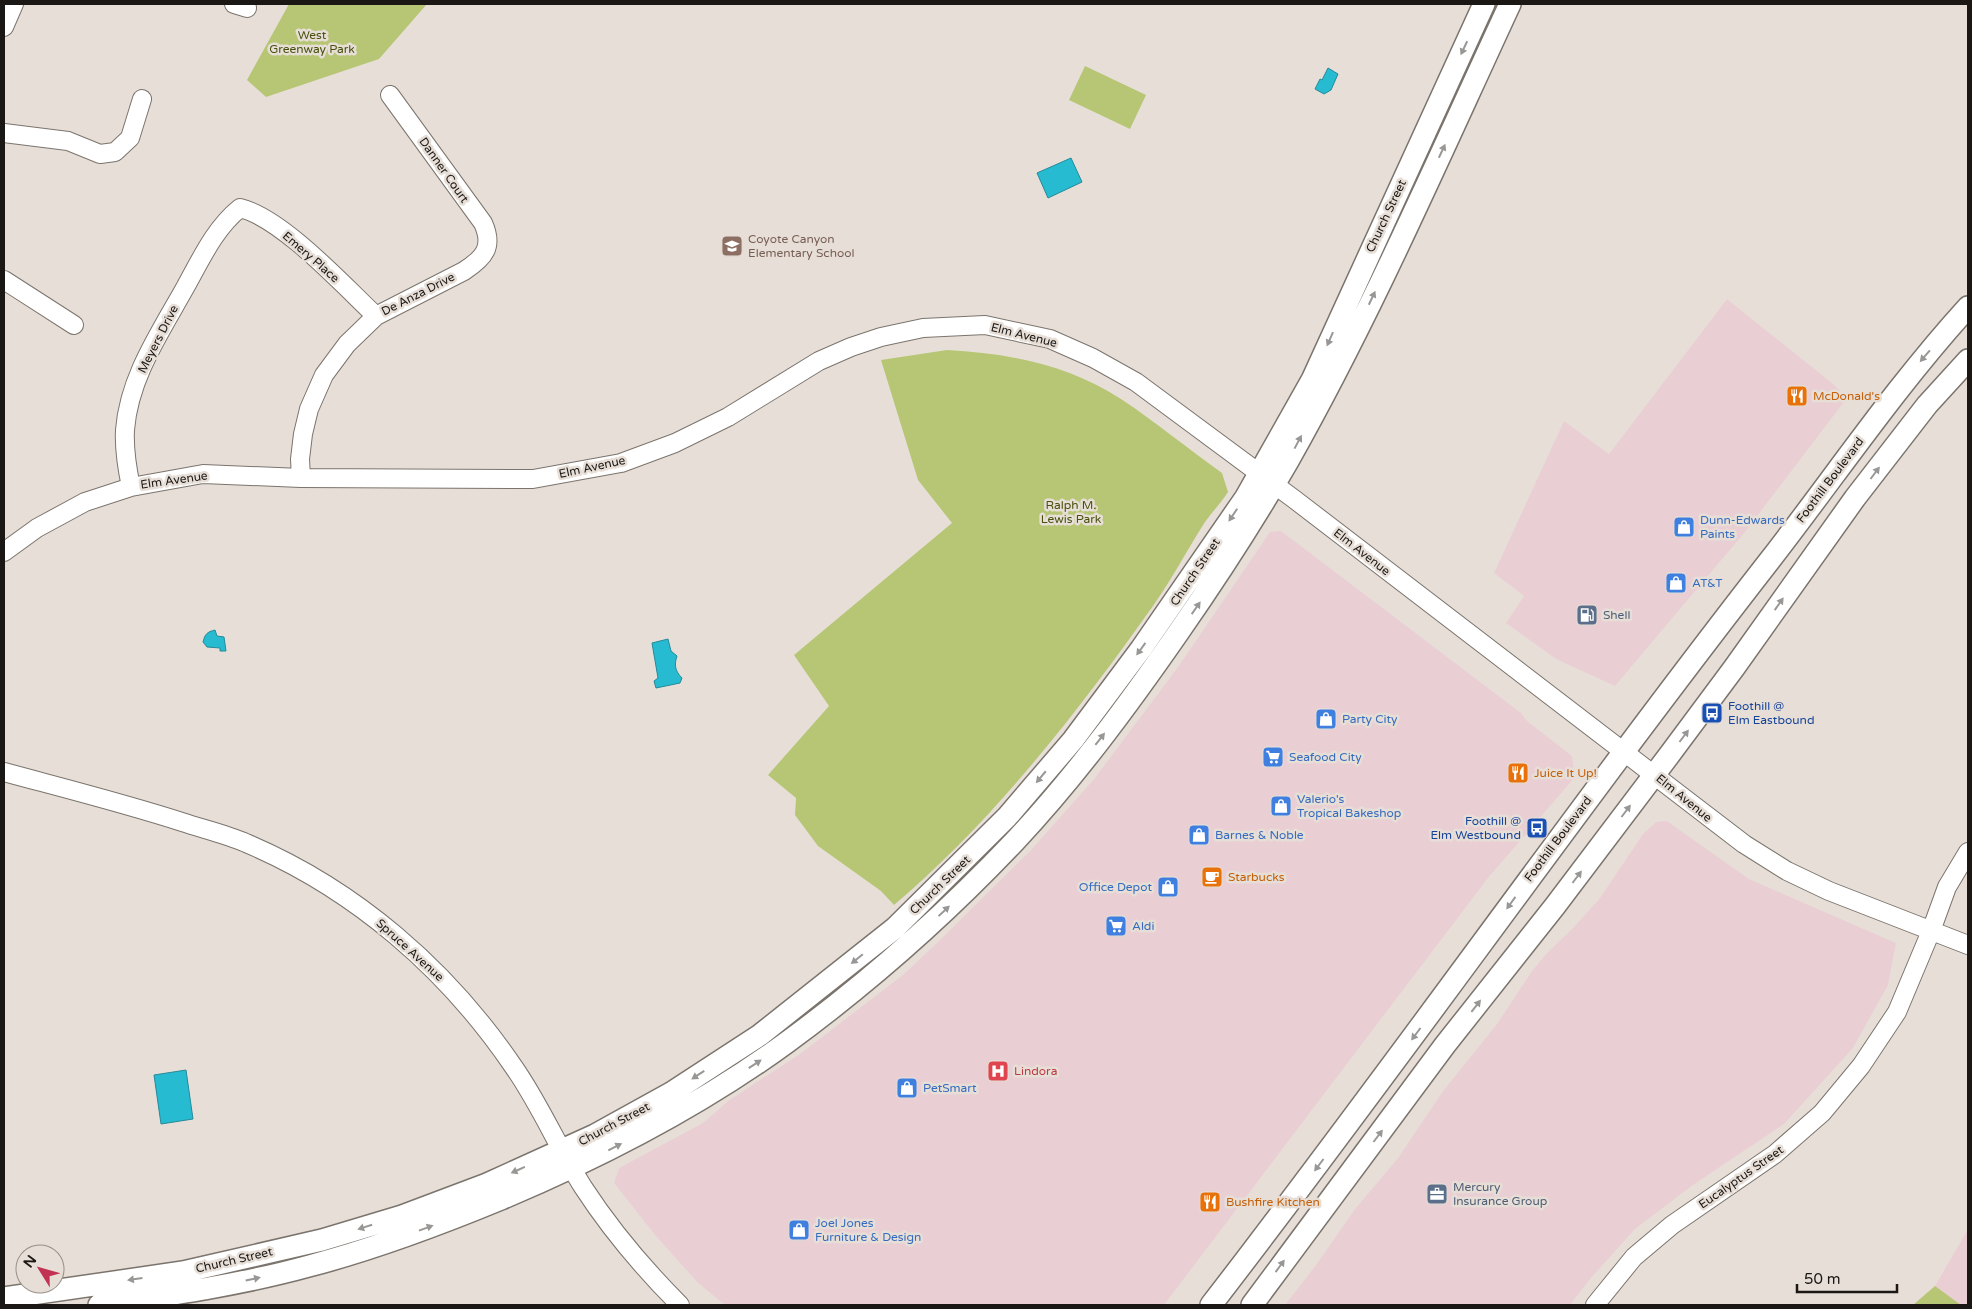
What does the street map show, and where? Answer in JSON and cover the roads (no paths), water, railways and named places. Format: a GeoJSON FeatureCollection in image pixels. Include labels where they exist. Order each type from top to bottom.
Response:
{"type":"FeatureCollection","features":[{"type":"Feature","properties":{"kind":"main road","name":"Church Street"},"geometry":{"type":"LineString","coordinates":[[4,1298],[183,1272],[322,1240],[402,1216],[487,1184],[567,1160],[639,1135],[778,1049],[848,995],[908,944],[950,906],[1017,839],[1077,770],[1140,687],[1209,588],[1266,479],[1484,4]]}},
{"type":"Feature","properties":{"kind":"main road","name":"Church Street"},"geometry":{"type":"LineString","coordinates":[[99,1305],[206,1289],[307,1267],[370,1248],[455,1218],[567,1160],[595,1135],[672,1092],[760,1035],[895,928],[1007,817],[1073,740],[1266,479],[1353,338],[1510,4]]}},
{"type":"Feature","properties":{"kind":"main road","name":"Foothill Boulevard"},"geometry":{"type":"LineString","coordinates":[[1211,1305],[1308,1179],[1539,864],[1895,393],[1968,307]]}},
{"type":"Feature","properties":{"kind":"main road"},"geometry":{"type":"LineString","coordinates":[[1252,1305],[1445,1045],[1555,906],[1734,668],[1855,498],[1927,405],[1968,360]]}},
{"type":"Feature","properties":{"kind":"main road"},"geometry":{"type":"LineString","coordinates":[[895,928],[908,944]]}},
{"type":"Feature","properties":{"kind":"street"},"geometry":{"type":"LineString","coordinates":[[4,27],[14,4]]}},
{"type":"Feature","properties":{"kind":"street","name":"Danner Court"},"geometry":{"type":"LineString","coordinates":[[390,95],[483,223],[489,236],[486,248]]}},
{"type":"Feature","properties":{"kind":"street"},"geometry":{"type":"LineString","coordinates":[[4,133],[68,141],[100,154],[115,152],[130,138],[142,99]]}},
{"type":"Feature","properties":{"kind":"street","name":"Emery Place"},"geometry":{"type":"LineString","coordinates":[[240,208],[251,211],[278,227],[312,255],[376,316]]}},
{"type":"Feature","properties":{"kind":"street","name":"Meyers Drive"},"geometry":{"type":"LineString","coordinates":[[131,487],[127,466],[126,430],[132,394],[145,359],[211,242],[228,217],[240,208]]}},
{"type":"Feature","properties":{"kind":"street","name":"De Anza Drive"},"geometry":{"type":"LineString","coordinates":[[301,478],[300,459],[309,409],[324,375],[347,344],[376,316],[478,262],[486,248]]}},
{"type":"Feature","properties":{"kind":"street"},"geometry":{"type":"LineString","coordinates":[[4,280],[74,325]]}},
{"type":"Feature","properties":{"kind":"street","name":"Elm Avenue"},"geometry":{"type":"LineString","coordinates":[[4,552],[37,528],[85,502],[131,487],[203,474],[301,478],[533,479],[621,463],[675,443],[728,417],[819,361],[851,347],[881,337],[923,328],[985,325],[1050,339],[1094,358],[1136,382],[1744,844],[1787,871],[1829,891],[1930,932],[1968,945]]}},
{"type":"Feature","properties":{"kind":"street","name":"Spruce Avenue"},"geometry":{"type":"LineString","coordinates":[[4,772],[144,810],[232,838],[330,887],[373,917],[439,975],[475,1014],[514,1067],[583,1188],[632,1255],[680,1305]]}},
{"type":"Feature","properties":{"kind":"street","name":"Eucalyptus Street"},"geometry":{"type":"LineString","coordinates":[[1596,1305],[1634,1258],[1672,1224],[1775,1154],[1822,1113],[1861,1066],[1897,1012],[1947,887],[1968,852]]}},
{"type":"Feature","properties":{"kind":"water"},"geometry":{"type":"Polygon","coordinates":[[[1328,68],[1338,74],[1331,90],[1324,94],[1315,89],[1328,68]]]}},
{"type":"Feature","properties":{"kind":"water"},"geometry":{"type":"Polygon","coordinates":[[[1071,158],[1082,182],[1048,198],[1037,173],[1071,158]]]}},
{"type":"Feature","properties":{"kind":"water"},"geometry":{"type":"Polygon","coordinates":[[[215,630],[217,636],[224,637],[226,651],[220,651],[220,648],[207,647],[203,642],[207,634],[215,630]]]}},
{"type":"Feature","properties":{"kind":"water"},"geometry":{"type":"Polygon","coordinates":[[[668,639],[671,651],[677,656],[676,668],[682,678],[680,683],[656,688],[654,681],[658,678],[652,643],[668,639]]]}},
{"type":"Feature","properties":{"kind":"water"},"geometry":{"type":"Polygon","coordinates":[[[186,1070],[193,1119],[161,1124],[154,1075],[186,1070]]]}},
{"type":"Feature","properties":{"kind":"place","name":"Coyote Canyon Elementary School"},"geometry":{"type":"Point","coordinates":[732,246]}},
{"type":"Feature","properties":{"kind":"place","name":"McDonald's"},"geometry":{"type":"Point","coordinates":[1797,396]}},
{"type":"Feature","properties":{"kind":"place","name":"Dunn-Edwards Paints"},"geometry":{"type":"Point","coordinates":[1684,527]}},
{"type":"Feature","properties":{"kind":"place","name":"AT&T"},"geometry":{"type":"Point","coordinates":[1676,583]}},
{"type":"Feature","properties":{"kind":"place","name":"Shell"},"geometry":{"type":"Point","coordinates":[1587,615]}},
{"type":"Feature","properties":{"kind":"place","name":"Foothill @ Elm Eastbound"},"geometry":{"type":"Point","coordinates":[1712,713]}},
{"type":"Feature","properties":{"kind":"place","name":"Party City"},"geometry":{"type":"Point","coordinates":[1326,719]}},
{"type":"Feature","properties":{"kind":"place","name":"Seafood City"},"geometry":{"type":"Point","coordinates":[1273,757]}},
{"type":"Feature","properties":{"kind":"place","name":"Juice It Up!"},"geometry":{"type":"Point","coordinates":[1518,773]}},
{"type":"Feature","properties":{"kind":"place","name":"Valerio's Tropical Bakeshop"},"geometry":{"type":"Point","coordinates":[1281,806]}},
{"type":"Feature","properties":{"kind":"place","name":"Foothill @ Elm Westbound"},"geometry":{"type":"Point","coordinates":[1537,828]}},
{"type":"Feature","properties":{"kind":"place","name":"Barnes & Noble"},"geometry":{"type":"Point","coordinates":[1199,835]}},
{"type":"Feature","properties":{"kind":"place","name":"Starbucks"},"geometry":{"type":"Point","coordinates":[1212,877]}},
{"type":"Feature","properties":{"kind":"place","name":"Office Depot"},"geometry":{"type":"Point","coordinates":[1168,887]}},
{"type":"Feature","properties":{"kind":"place","name":"Aldi"},"geometry":{"type":"Point","coordinates":[1116,926]}},
{"type":"Feature","properties":{"kind":"place","name":"Lindora"},"geometry":{"type":"Point","coordinates":[998,1071]}},
{"type":"Feature","properties":{"kind":"place","name":"PetSmart"},"geometry":{"type":"Point","coordinates":[907,1088]}},
{"type":"Feature","properties":{"kind":"place","name":"Mercury Insurance Group"},"geometry":{"type":"Point","coordinates":[1437,1194]}},
{"type":"Feature","properties":{"kind":"place","name":"Bushfire Kitchen"},"geometry":{"type":"Point","coordinates":[1210,1202]}},
{"type":"Feature","properties":{"kind":"place","name":"Joel Jones Furniture & Design"},"geometry":{"type":"Point","coordinates":[799,1230]}},
{"type":"Feature","properties":{"kind":"park label","name":"West Greenway Park"},"geometry":{"type":"Point","coordinates":[312,42]}},
{"type":"Feature","properties":{"kind":"park label","name":"Ralph M. Lewis Park"},"geometry":{"type":"Point","coordinates":[1071,512]}}]}
